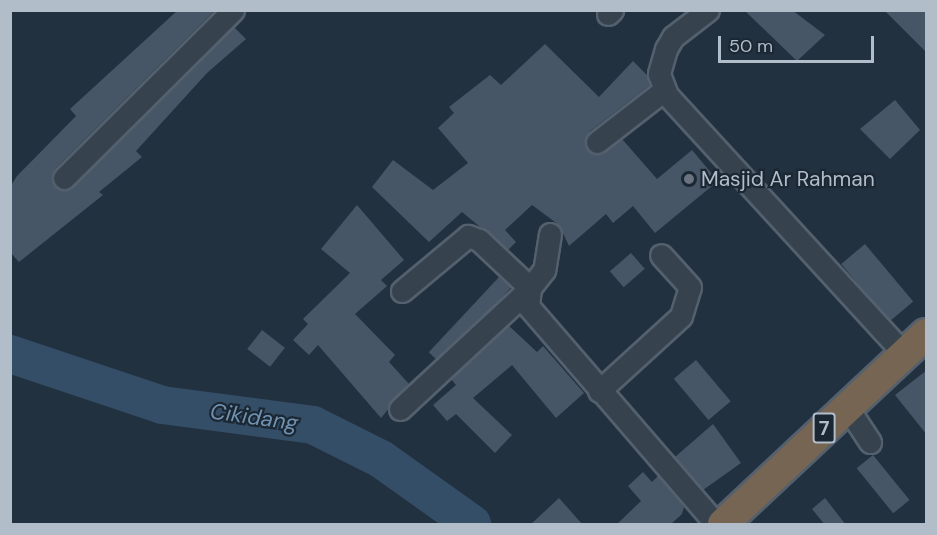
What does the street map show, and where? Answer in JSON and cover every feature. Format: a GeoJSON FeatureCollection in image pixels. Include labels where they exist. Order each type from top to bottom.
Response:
{"type":"FeatureCollection","features":[{"type":"Feature","properties":{"kind":"highway","name":"7"},"geometry":{"type":"LineString","coordinates":[[723,525],[846,407],[927,334]]}},
{"type":"Feature","properties":{"kind":"street"},"geometry":{"type":"LineString","coordinates":[[64,178],[233,10]]}},
{"type":"Feature","properties":{"kind":"street"},"geometry":{"type":"LineString","coordinates":[[708,10],[673,37],[660,68],[664,90],[904,354]]}},
{"type":"Feature","properties":{"kind":"street"},"geometry":{"type":"LineString","coordinates":[[597,142],[664,90]]}},
{"type":"Feature","properties":{"kind":"street"},"geometry":{"type":"LineString","coordinates":[[400,409],[530,288],[544,270],[550,234]]}},
{"type":"Feature","properties":{"kind":"street"},"geometry":{"type":"LineString","coordinates":[[402,291],[468,237],[479,240],[530,288]]}},
{"type":"Feature","properties":{"kind":"street"},"geometry":{"type":"LineString","coordinates":[[599,391],[681,316],[690,287],[661,255]]}},
{"type":"Feature","properties":{"kind":"street"},"geometry":{"type":"LineString","coordinates":[[530,288],[528,306],[716,525]]}},
{"type":"Feature","properties":{"kind":"street"},"geometry":{"type":"LineString","coordinates":[[846,407],[870,442]]}},
{"type":"Feature","properties":{"kind":"building"},"geometry":{"type":"Polygon","coordinates":[[[178,10],[214,11],[55,169],[55,187],[73,187],[234,27],[246,39],[207,73],[136,151],[142,157],[99,192],[103,195],[19,262],[10,252],[10,187],[17,176],[76,116],[70,109],[178,10]]]}},
{"type":"Feature","properties":{"kind":"building"},"geometry":{"type":"Polygon","coordinates":[[[744,10],[792,10],[825,35],[797,61],[744,10]]]}},
{"type":"Feature","properties":{"kind":"building"},"geometry":{"type":"Polygon","coordinates":[[[884,10],[927,10],[927,53],[884,10]]]}},
{"type":"Feature","properties":{"kind":"building"},"geometry":{"type":"Polygon","coordinates":[[[545,44],[599,97],[633,61],[647,75],[650,85],[589,132],[587,150],[599,154],[622,139],[657,179],[692,150],[718,181],[655,233],[633,206],[613,223],[606,214],[569,246],[559,225],[532,205],[505,230],[516,242],[508,250],[462,212],[429,242],[372,187],[393,160],[433,190],[468,163],[438,128],[454,113],[449,107],[490,75],[501,85],[545,44]]]}},
{"type":"Feature","properties":{"kind":"building"},"geometry":{"type":"Polygon","coordinates":[[[895,100],[920,130],[890,159],[860,129],[895,100]]]}},
{"type":"Feature","properties":{"kind":"building"},"geometry":{"type":"Polygon","coordinates":[[[357,205],[404,260],[381,280],[387,286],[355,314],[395,355],[389,362],[409,384],[381,418],[318,345],[309,355],[293,340],[308,324],[303,319],[350,273],[321,249],[357,205]]]}},
{"type":"Feature","properties":{"kind":"building"},"geometry":{"type":"Polygon","coordinates":[[[865,244],[913,301],[889,321],[841,264],[865,244]]]}},
{"type":"Feature","properties":{"kind":"building"},"geometry":{"type":"Polygon","coordinates":[[[631,253],[645,269],[624,287],[610,271],[631,253]]]}},
{"type":"Feature","properties":{"kind":"building"},"geometry":{"type":"Polygon","coordinates":[[[499,277],[511,288],[440,363],[429,352],[499,277]]]}},
{"type":"Feature","properties":{"kind":"building"},"geometry":{"type":"Polygon","coordinates":[[[508,325],[537,352],[543,346],[584,393],[556,418],[512,365],[473,398],[512,435],[495,453],[456,414],[447,421],[433,405],[456,385],[451,379],[508,325]]]}},
{"type":"Feature","properties":{"kind":"building"},"geometry":{"type":"Polygon","coordinates":[[[262,330],[285,348],[270,367],[247,349],[262,330]]]}},
{"type":"Feature","properties":{"kind":"building"},"geometry":{"type":"Polygon","coordinates":[[[696,360],[731,401],[708,420],[674,379],[696,360]]]}},
{"type":"Feature","properties":{"kind":"building"},"geometry":{"type":"Polygon","coordinates":[[[927,370],[927,435],[895,395],[927,370]]]}},
{"type":"Feature","properties":{"kind":"building"},"geometry":{"type":"Polygon","coordinates":[[[713,424],[741,463],[703,490],[675,457],[713,424]]]}},
{"type":"Feature","properties":{"kind":"building"},"geometry":{"type":"Polygon","coordinates":[[[873,455],[910,500],[893,513],[857,468],[873,455]]]}},
{"type":"Feature","properties":{"kind":"building"},"geometry":{"type":"Polygon","coordinates":[[[643,472],[652,482],[658,476],[684,507],[682,514],[670,525],[616,525],[641,501],[628,486],[643,472]]]}},
{"type":"Feature","properties":{"kind":"building"},"geometry":{"type":"Polygon","coordinates":[[[559,498],[583,525],[530,525],[559,498]]]}},
{"type":"Feature","properties":{"kind":"building"},"geometry":{"type":"Polygon","coordinates":[[[825,498],[846,525],[825,525],[812,509],[825,498]]]}},
{"type":"Feature","properties":{"kind":"waterway","name":"Cikidang"},"geometry":{"type":"LineString","coordinates":[[10,354],[162,405],[313,425],[381,459],[472,524]]}},
{"type":"Feature","properties":{"kind":"place","name":"Masjid Ar Rahman"},"geometry":{"type":"Point","coordinates":[689,179]}}]}
